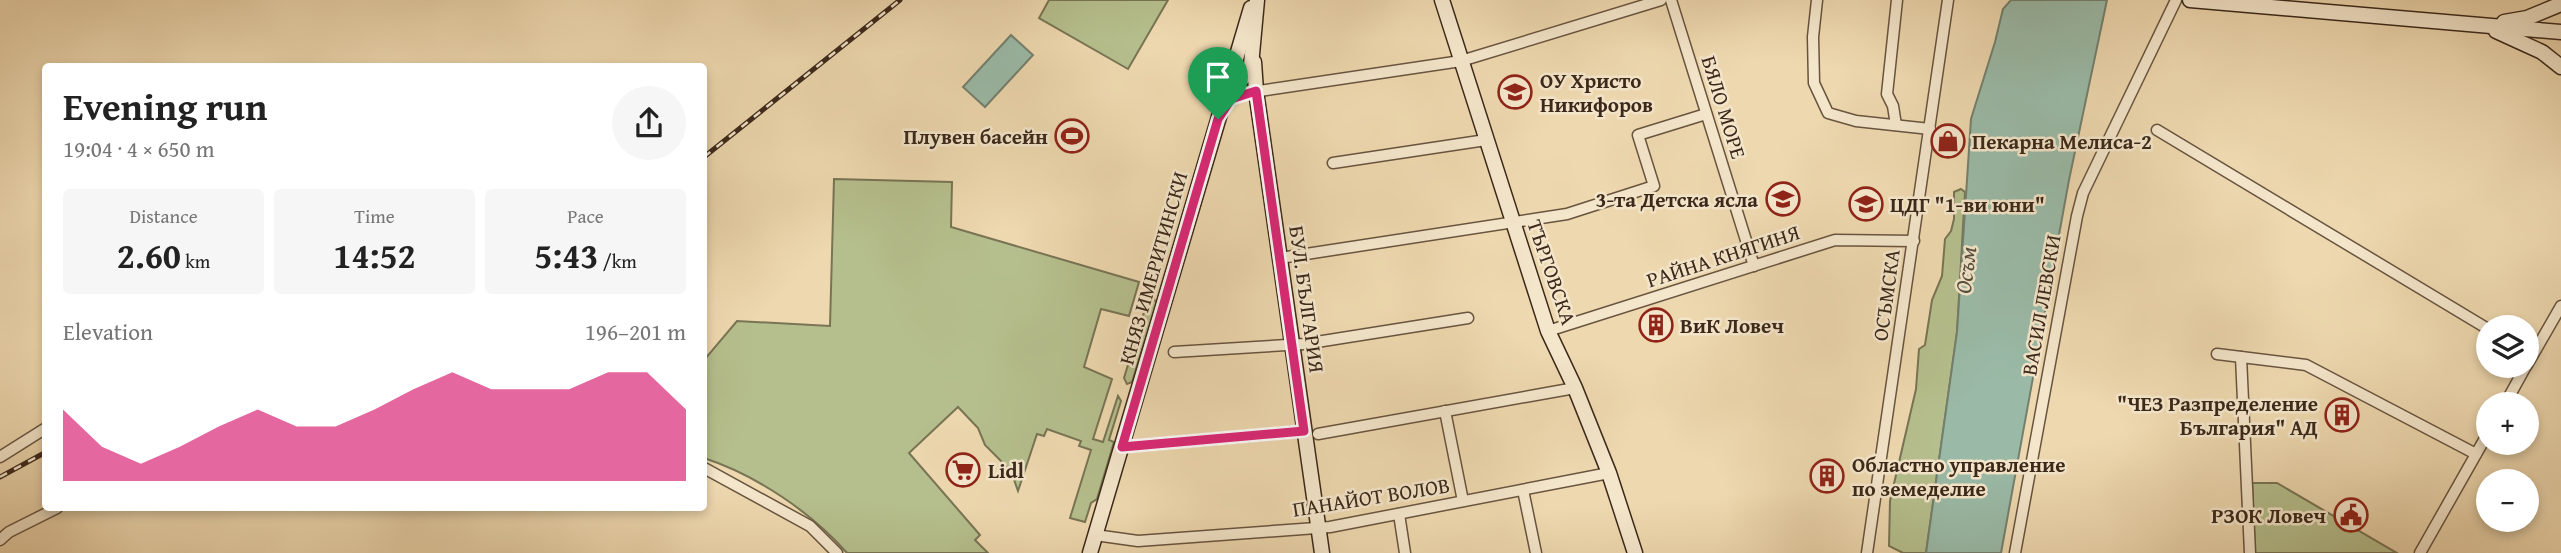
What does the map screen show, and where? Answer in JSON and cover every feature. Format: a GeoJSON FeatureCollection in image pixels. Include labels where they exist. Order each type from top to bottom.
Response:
{"type":"FeatureCollection","features":[{"type":"Feature","properties":{"kind":"street","name":"КНЯЗ ИМЕРИТИНСКИ"},"geometry":{"type":"LineString","coordinates":[[1090,553],[1224,100],[1247,74],[1253,50],[1255,0]]}},
{"type":"Feature","properties":{"kind":"street"},"geometry":{"type":"LineString","coordinates":[[1224,100],[1255,0]]}},
{"type":"Feature","properties":{"kind":"street","name":"ТЪРГОВСКА"},"geometry":{"type":"LineString","coordinates":[[1442,0],[1548,331],[1576,388],[1609,473],[1635,553]]}},
{"type":"Feature","properties":{"kind":"street"},"geometry":{"type":"LineString","coordinates":[[1218,119],[1231,99],[1256,91],[1461,61],[1661,0]]}},
{"type":"Feature","properties":{"kind":"street","name":"БЯЛО МОРЕ"},"geometry":{"type":"LineString","coordinates":[[1671,0],[1754,266]]}},
{"type":"Feature","properties":{"kind":"street"},"geometry":{"type":"LineString","coordinates":[[1816,0],[1813,37],[1814,83],[1828,113],[1856,121],[1930,129]]}},
{"type":"Feature","properties":{"kind":"street"},"geometry":{"type":"LineString","coordinates":[[1896,125],[1893,106],[1887,94],[1897,0]]}},
{"type":"Feature","properties":{"kind":"street","name":"ОСЪМСКА"},"geometry":{"type":"LineString","coordinates":[[1867,553],[1948,0]]}},
{"type":"Feature","properties":{"kind":"street","name":"ВАСИЛ ЛЕВСКИ"},"geometry":{"type":"LineString","coordinates":[[2015,553],[2083,193],[2176,0]]}},
{"type":"Feature","properties":{"kind":"street"},"geometry":{"type":"LineString","coordinates":[[2190,0],[2561,32]]}},
{"type":"Feature","properties":{"kind":"street"},"geometry":{"type":"LineString","coordinates":[[2482,25],[2527,18],[2561,4]]}},
{"type":"Feature","properties":{"kind":"street"},"geometry":{"type":"LineString","coordinates":[[2482,25],[2533,47],[2561,66]]}},
{"type":"Feature","properties":{"kind":"street","name":"БУЛ. БЪЛГАРИЯ"},"geometry":{"type":"LineString","coordinates":[[1253,50],[1256,91],[1292,345],[1311,433],[1322,553]]}},
{"type":"Feature","properties":{"kind":"street"},"geometry":{"type":"LineString","coordinates":[[1280,258],[1567,214],[1654,186],[1638,135],[1706,114]]}},
{"type":"Feature","properties":{"kind":"street"},"geometry":{"type":"LineString","coordinates":[[2157,130],[2476,322]]}},
{"type":"Feature","properties":{"kind":"street"},"geometry":{"type":"LineString","coordinates":[[1333,163],[1486,140]]}},
{"type":"Feature","properties":{"kind":"street","name":"РАЙНА КНЯГИНЯ"},"geometry":{"type":"LineString","coordinates":[[1548,331],[1835,240],[1914,242]]}},
{"type":"Feature","properties":{"kind":"street"},"geometry":{"type":"LineString","coordinates":[[2539,341],[2561,306]]}},
{"type":"Feature","properties":{"kind":"street"},"geometry":{"type":"LineString","coordinates":[[1174,352],[1292,345],[1468,318]]}},
{"type":"Feature","properties":{"kind":"street"},"geometry":{"type":"LineString","coordinates":[[2217,354],[2306,365],[2476,454],[2420,553]]}},
{"type":"Feature","properties":{"kind":"street"},"geometry":{"type":"LineString","coordinates":[[2241,357],[2250,553]]}},
{"type":"Feature","properties":{"kind":"street"},"geometry":{"type":"LineString","coordinates":[[1122,447],[1311,433],[1576,388]]}},
{"type":"Feature","properties":{"kind":"street"},"geometry":{"type":"LineString","coordinates":[[1445,411],[1463,501]]}},
{"type":"Feature","properties":{"kind":"street"},"geometry":{"type":"LineString","coordinates":[[0,457],[42,431]]}},
{"type":"Feature","properties":{"kind":"street"},"geometry":{"type":"LineString","coordinates":[[707,470],[810,526],[837,553]]}},
{"type":"Feature","properties":{"kind":"street","name":"ПАНАЙОТ ВОЛОВ"},"geometry":{"type":"LineString","coordinates":[[1096,535],[1138,541],[1319,528],[1609,473]]}},
{"type":"Feature","properties":{"kind":"street"},"geometry":{"type":"LineString","coordinates":[[1523,490],[1536,553]]}},
{"type":"Feature","properties":{"kind":"street"},"geometry":{"type":"LineString","coordinates":[[0,540],[9,532],[51,511]]}},
{"type":"Feature","properties":{"kind":"street"},"geometry":{"type":"LineString","coordinates":[[1399,514],[1405,553]]}},
{"type":"Feature","properties":{"kind":"green space"},"geometry":{"type":"Polygon","coordinates":[[[1049,0],[1168,0],[1128,69],[1039,18],[1049,0]]]}},
{"type":"Feature","properties":{"kind":"green space"},"geometry":{"type":"Polygon","coordinates":[[[834,179],[952,182],[951,227],[1139,282],[1129,316],[1101,309],[1084,367],[1112,379],[1093,439],[1103,442],[1118,396],[1121,401],[1109,440],[1114,442],[1097,499],[1091,503],[1085,522],[1070,518],[1091,450],[1079,446],[1081,441],[1047,429],[1044,436],[1037,434],[1018,491],[1011,471],[985,445],[978,428],[958,407],[909,453],[980,535],[975,540],[988,553],[847,553],[817,523],[782,496],[743,474],[707,459],[707,356],[737,321],[830,326],[834,179]]]}},
{"type":"Feature","properties":{"kind":"green space"},"geometry":{"type":"Polygon","coordinates":[[[1961,189],[1965,192],[1957,332],[1926,553],[1903,553],[1889,546],[1890,501],[1916,389],[1919,349],[1925,345],[1932,300],[1942,276],[1945,239],[1951,231],[1954,219],[1954,192],[1961,189]]]}},
{"type":"Feature","properties":{"kind":"green space"},"geometry":{"type":"Polygon","coordinates":[[[1153,298],[1157,303],[1132,382],[1127,384],[1124,378],[1148,299],[1153,298]]]}},
{"type":"Feature","properties":{"kind":"green space"},"geometry":{"type":"Polygon","coordinates":[[[2252,483],[2277,483],[2397,553],[2255,553],[2252,483]]]}},
{"type":"Feature","properties":{"kind":"water","name":"Осъм"},"geometry":{"type":"Polygon","coordinates":[[[2011,0],[2107,0],[2069,180],[2001,553],[1926,553],[1957,332],[1971,119],[2003,9],[2011,0]]]}},
{"type":"Feature","properties":{"kind":"water"},"geometry":{"type":"Polygon","coordinates":[[[1011,35],[1033,55],[985,107],[963,87],[1011,35]]]}},
{"type":"Feature","properties":{"kind":"railway"},"geometry":{"type":"LineString","coordinates":[[707,155],[900,0]]}},
{"type":"Feature","properties":{"kind":"railway"},"geometry":{"type":"LineString","coordinates":[[0,477],[42,454]]}},
{"type":"Feature","properties":{"kind":"place","name":"ОУ Христо Никифоров"},"geometry":{"type":"Point","coordinates":[1515,92]}},
{"type":"Feature","properties":{"kind":"place","name":"Плувен басейн"},"geometry":{"type":"Point","coordinates":[1072,136]}},
{"type":"Feature","properties":{"kind":"place","name":"Пекарна Мелиса-2"},"geometry":{"type":"Point","coordinates":[1948,141]}},
{"type":"Feature","properties":{"kind":"place","name":"3-та Детска ясла"},"geometry":{"type":"Point","coordinates":[1783,199]}},
{"type":"Feature","properties":{"kind":"place","name":"ЦДГ \"1-ви юни\""},"geometry":{"type":"Point","coordinates":[1866,204]}},
{"type":"Feature","properties":{"kind":"place","name":"ВиК Ловеч"},"geometry":{"type":"Point","coordinates":[1656,325]}},
{"type":"Feature","properties":{"kind":"place","name":"\"ЧЕЗ Разпределение България\" АД"},"geometry":{"type":"Point","coordinates":[2342,415]}},
{"type":"Feature","properties":{"kind":"place","name":"Lidl"},"geometry":{"type":"Point","coordinates":[963,470]}},
{"type":"Feature","properties":{"kind":"place","name":"Областно управление по земеделие"},"geometry":{"type":"Point","coordinates":[1827,476]}},
{"type":"Feature","properties":{"kind":"place","name":"РЗОК Ловеч"},"geometry":{"type":"Point","coordinates":[2351,515]}},
{"type":"Feature","properties":{"kind":"route"},"geometry":{"type":"LineString","coordinates":[[1256,91],[1304,431],[1122,447],[1169,288],[1218,119],[1231,99],[1256,91]]}}]}
